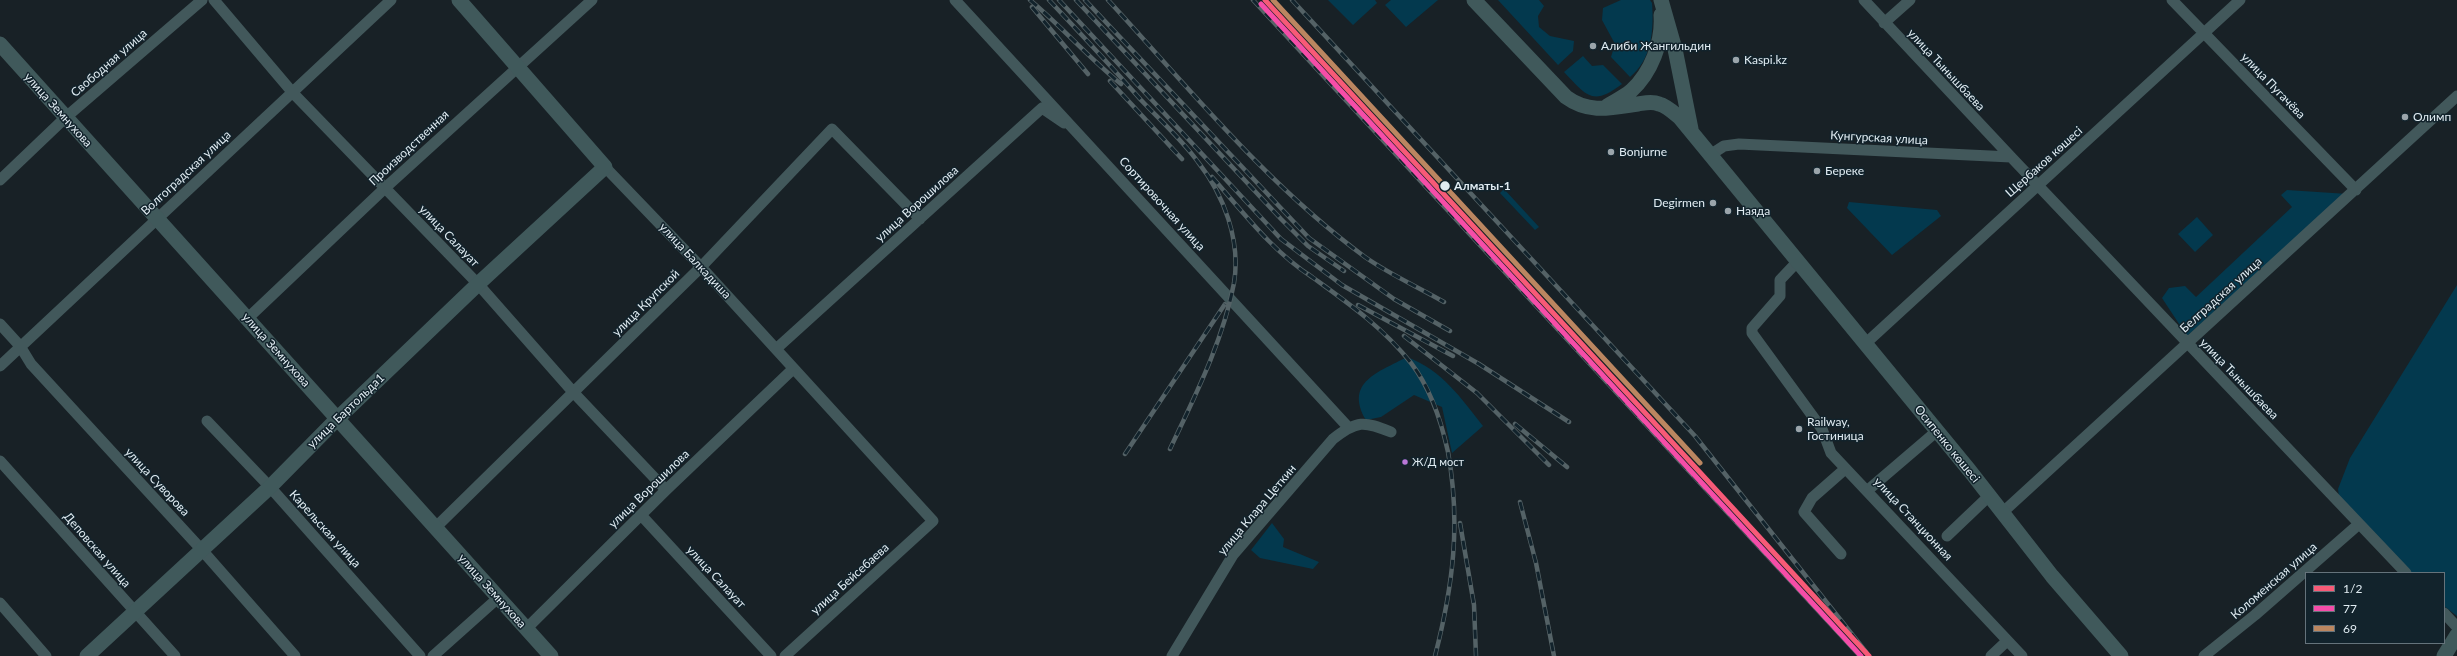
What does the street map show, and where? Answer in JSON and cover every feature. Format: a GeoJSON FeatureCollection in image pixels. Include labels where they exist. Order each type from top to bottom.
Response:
{"type":"FeatureCollection","features":[{"type":"Feature","properties":{"kind":"street","name":"Свободная улица"},"geometry":{"type":"LineString","coordinates":[[0,180],[65,118],[202,0]]}},
{"type":"Feature","properties":{"kind":"street","name":"улица Салауат"},"geometry":{"type":"LineString","coordinates":[[214,0],[293,92],[478,284],[574,393],[666,490]]}},
{"type":"Feature","properties":{"kind":"street","name":"Волгоградская улица"},"geometry":{"type":"LineString","coordinates":[[0,366],[391,0]]}},
{"type":"Feature","properties":{"kind":"street","name":"улица Балкадиша"},"geometry":{"type":"LineString","coordinates":[[459,0],[605,167],[701,267],[933,521]]}},
{"type":"Feature","properties":{"kind":"street","name":"Производственная"},"geometry":{"type":"LineString","coordinates":[[247,319],[385,188],[592,0]]}},
{"type":"Feature","properties":{"kind":"street","name":"Сортировочная улица"},"geometry":{"type":"LineString","coordinates":[[955,0],[1080,134],[1348,427]]}},
{"type":"Feature","properties":{"kind":"street"},"geometry":{"type":"LineString","coordinates":[[1474,0],[1566,97],[1586,108],[1602,110],[1631,91],[1648,69],[1659,41],[1662,20],[1661,0]]}},
{"type":"Feature","properties":{"kind":"street"},"geometry":{"type":"LineString","coordinates":[[1661,0],[1675,49],[1692,132]]}},
{"type":"Feature","properties":{"kind":"street","name":"улица Тынышбаева"},"geometry":{"type":"LineString","coordinates":[[1864,0],[1884,24],[2011,157]]}},
{"type":"Feature","properties":{"kind":"street"},"geometry":{"type":"LineString","coordinates":[[1884,24],[1910,0]]}},
{"type":"Feature","properties":{"kind":"street","name":"улица Пугачёва"},"geometry":{"type":"LineString","coordinates":[[2172,0],[2356,190]]}},
{"type":"Feature","properties":{"kind":"street","name":"Щербаков көшесі"},"geometry":{"type":"LineString","coordinates":[[1865,344],[2240,0]]}},
{"type":"Feature","properties":{"kind":"street","name":"улица Земнухова"},"geometry":{"type":"LineString","coordinates":[[0,44],[65,118],[157,218],[551,656]]}},
{"type":"Feature","properties":{"kind":"street","name":"Белградская улица"},"geometry":{"type":"LineString","coordinates":[[2002,513],[2457,96]]}},
{"type":"Feature","properties":{"kind":"street","name":"Осипенко көшесі"},"geometry":{"type":"LineString","coordinates":[[1602,110],[1646,103],[1659,103],[1672,111],[1692,132],[1773,233],[1937,431],[2052,576],[2122,656]]}},
{"type":"Feature","properties":{"kind":"street","name":"улица Ворошилова"},"geometry":{"type":"LineString","coordinates":[[776,349],[1042,108],[1080,134]]}},
{"type":"Feature","properties":{"kind":"street","name":"улица Крупской"},"geometry":{"type":"LineString","coordinates":[[435,528],[701,267],[832,129],[920,219]]}},
{"type":"Feature","properties":{"kind":"street","name":"Кунгурская улица"},"geometry":{"type":"LineString","coordinates":[[1710,156],[1724,146],[1739,144],[2011,157]]}},
{"type":"Feature","properties":{"kind":"street"},"geometry":{"type":"LineString","coordinates":[[2011,157],[2037,186]]}},
{"type":"Feature","properties":{"kind":"street","name":"улица Бартольда1"},"geometry":{"type":"LineString","coordinates":[[87,656],[201,549],[270,487],[337,419],[478,284],[605,167]]}},
{"type":"Feature","properties":{"kind":"street","name":"улица Тынышбаева"},"geometry":{"type":"LineString","coordinates":[[2037,186],[2405,572]]}},
{"type":"Feature","properties":{"kind":"street","name":"улица Станционная"},"geometry":{"type":"LineString","coordinates":[[1797,262],[1780,280],[1780,296],[1752,331],[1795,395],[1822,429],[1831,453],[1845,469],[1868,490],[2022,656]]}},
{"type":"Feature","properties":{"kind":"street","name":"улица Суворова"},"geometry":{"type":"LineString","coordinates":[[0,324],[20,346],[31,364],[201,549],[295,656]]}},
{"type":"Feature","properties":{"kind":"street","name":"улица Ворошилова"},"geometry":{"type":"LineString","coordinates":[[526,629],[666,490],[793,369]]}},
{"type":"Feature","properties":{"kind":"street","name":"Карельская улица"},"geometry":{"type":"LineString","coordinates":[[207,421],[270,487],[420,656]]}},
{"type":"Feature","properties":{"kind":"street"},"geometry":{"type":"LineString","coordinates":[[1348,427],[1361,423],[1391,432]]}},
{"type":"Feature","properties":{"kind":"street","name":"улица Клара Цеткин"},"geometry":{"type":"LineString","coordinates":[[1172,656],[1233,555],[1334,439],[1348,427]]}},
{"type":"Feature","properties":{"kind":"street"},"geometry":{"type":"LineString","coordinates":[[1868,490],[1937,431]]}},
{"type":"Feature","properties":{"kind":"street","name":"Деповская улица"},"geometry":{"type":"LineString","coordinates":[[0,461],[175,656]]}},
{"type":"Feature","properties":{"kind":"street"},"geometry":{"type":"LineString","coordinates":[[1841,554],[1804,512],[1812,498],[1845,469]]}},
{"type":"Feature","properties":{"kind":"street"},"geometry":{"type":"LineString","coordinates":[[1947,536],[1989,496]]}},
{"type":"Feature","properties":{"kind":"street","name":"улица Салауат"},"geometry":{"type":"LineString","coordinates":[[641,515],[771,656]]}},
{"type":"Feature","properties":{"kind":"street","name":"улица Бейсебаева"},"geometry":{"type":"LineString","coordinates":[[785,656],[933,521]]}},
{"type":"Feature","properties":{"kind":"street","name":"Коломенская улица"},"geometry":{"type":"LineString","coordinates":[[2204,656],[2256,615],[2359,524]]}},
{"type":"Feature","properties":{"kind":"street"},"geometry":{"type":"LineString","coordinates":[[433,656],[498,598]]}},
{"type":"Feature","properties":{"kind":"street"},"geometry":{"type":"LineString","coordinates":[[0,603],[46,656]]}},
{"type":"Feature","properties":{"kind":"street"},"geometry":{"type":"LineString","coordinates":[[2444,656],[2456,636],[2445,615]]}},
{"type":"Feature","properties":{"kind":"street"},"geometry":{"type":"LineString","coordinates":[[1991,656],[2008,641]]}},
{"type":"Feature","properties":{"kind":"shaded area"},"geometry":{"type":"Polygon","coordinates":[[[1328,0],[1375,0],[1377,3],[1353,25],[1328,0]]]}},
{"type":"Feature","properties":{"kind":"shaded area"},"geometry":{"type":"Polygon","coordinates":[[[1391,0],[1438,0],[1406,27],[1385,5],[1391,0]]]}},
{"type":"Feature","properties":{"kind":"shaded area"},"geometry":{"type":"Polygon","coordinates":[[[1498,0],[1539,0],[1544,6],[1538,16],[1539,27],[1550,36],[1574,41],[1573,51],[1558,65],[1498,0]]]}},
{"type":"Feature","properties":{"kind":"shaded area"},"geometry":{"type":"Polygon","coordinates":[[[1621,0],[1650,0],[1652,3],[1652,34],[1650,43],[1643,62],[1630,77],[1611,57],[1615,44],[1602,20],[1603,8],[1621,0]]]}},
{"type":"Feature","properties":{"kind":"shaded area"},"geometry":{"type":"Polygon","coordinates":[[[1583,56],[1592,66],[1603,65],[1622,84],[1603,95],[1596,96],[1584,92],[1564,72],[1583,56]]]}},
{"type":"Feature","properties":{"kind":"shaded area"},"geometry":{"type":"Polygon","coordinates":[[[1504,189],[1539,227],[1535,230],[1500,193],[1504,189]]]}},
{"type":"Feature","properties":{"kind":"shaded area"},"geometry":{"type":"Polygon","coordinates":[[[2287,190],[2348,194],[2187,336],[2162,298],[2169,288],[2185,286],[2196,297],[2292,207],[2281,195],[2287,190]]]}},
{"type":"Feature","properties":{"kind":"shaded area"},"geometry":{"type":"Polygon","coordinates":[[[1849,202],[1937,210],[1941,216],[1892,255],[1847,208],[1849,202]]]}},
{"type":"Feature","properties":{"kind":"shaded area"},"geometry":{"type":"Polygon","coordinates":[[[2197,217],[2213,235],[2195,252],[2178,234],[2197,217]]]}},
{"type":"Feature","properties":{"kind":"shaded area"},"geometry":{"type":"Polygon","coordinates":[[[2457,285],[2457,616],[2445,607],[2445,572],[2411,572],[2339,496],[2338,489],[2350,458],[2457,285]]]}},
{"type":"Feature","properties":{"kind":"shaded area"},"geometry":{"type":"Polygon","coordinates":[[[1407,357],[1420,363],[1441,377],[1483,426],[1452,453],[1442,407],[1414,395],[1381,417],[1366,420],[1360,407],[1359,396],[1362,387],[1376,374],[1407,357]]]}},
{"type":"Feature","properties":{"kind":"shaded area"},"geometry":{"type":"Polygon","coordinates":[[[1272,523],[1284,539],[1283,547],[1319,562],[1313,569],[1260,558],[1251,550],[1272,523]]]}},
{"type":"Feature","properties":{"kind":"railway"},"geometry":{"type":"LineString","coordinates":[[1030,0],[1121,84]]}},
{"type":"Feature","properties":{"kind":"railway"},"geometry":{"type":"LineString","coordinates":[[1049,0],[1192,154],[1216,189],[1223,204],[1233,235],[1236,267],[1234,283],[1223,326],[1207,368],[1170,449]]}},
{"type":"Feature","properties":{"kind":"railway"},"geometry":{"type":"LineString","coordinates":[[1059,0],[1281,239],[1342,285],[1479,364],[1569,422]]}},
{"type":"Feature","properties":{"kind":"railway"},"geometry":{"type":"LineString","coordinates":[[1076,0],[1281,219],[1308,246],[1344,271]]}},
{"type":"Feature","properties":{"kind":"railway"},"geometry":{"type":"LineString","coordinates":[[1085,0],[1309,238],[1394,299],[1450,331]]}},
{"type":"Feature","properties":{"kind":"railway"},"geometry":{"type":"LineString","coordinates":[[1108,0],[1230,134],[1295,199],[1329,229],[1365,257],[1394,275],[1444,302]]}},
{"type":"Feature","properties":{"kind":"railway"},"geometry":{"type":"LineString","coordinates":[[1253,0],[1860,656]]}},
{"type":"Feature","properties":{"kind":"railway"},"geometry":{"type":"LineString","coordinates":[[1292,0],[1695,436],[1866,652]]}},
{"type":"Feature","properties":{"kind":"railway"},"geometry":{"type":"LineString","coordinates":[[1032,7],[1088,74]]}},
{"type":"Feature","properties":{"kind":"railway"},"geometry":{"type":"LineString","coordinates":[[1110,81],[1182,159]]}},
{"type":"Feature","properties":{"kind":"railway"},"geometry":{"type":"LineString","coordinates":[[1212,177],[1271,243],[1297,267],[1312,277]]}},
{"type":"Feature","properties":{"kind":"railway"},"geometry":{"type":"LineString","coordinates":[[1308,274],[1362,315],[1388,337],[1400,350],[1418,373],[1430,394],[1442,428],[1448,452],[1452,479],[1454,530],[1450,580],[1435,656]]}},
{"type":"Feature","properties":{"kind":"railway"},"geometry":{"type":"LineString","coordinates":[[1125,454],[1225,304]]}},
{"type":"Feature","properties":{"kind":"railway"},"geometry":{"type":"LineString","coordinates":[[1358,305],[1453,356]]}},
{"type":"Feature","properties":{"kind":"railway"},"geometry":{"type":"LineString","coordinates":[[1404,336],[1477,393],[1549,465]]}},
{"type":"Feature","properties":{"kind":"railway"},"geometry":{"type":"LineString","coordinates":[[1515,424],[1567,467]]}},
{"type":"Feature","properties":{"kind":"railway"},"geometry":{"type":"LineString","coordinates":[[1520,502],[1536,563],[1554,656]]}},
{"type":"Feature","properties":{"kind":"railway"},"geometry":{"type":"LineString","coordinates":[[1460,523],[1474,605],[1476,656]]}},
{"type":"Feature","properties":{"kind":"transit line","name":"1/2"},"geometry":{"type":"LineString","coordinates":[[1265,0],[1869,656]]}},
{"type":"Feature","properties":{"kind":"transit line","name":"69"},"geometry":{"type":"LineString","coordinates":[[1273,0],[1700,463]]}},
{"type":"Feature","properties":{"kind":"transit line","name":"77"},"geometry":{"type":"LineString","coordinates":[[1261,4],[1861,656]]}},
{"type":"Feature","properties":{"kind":"place","name":"Алиби Жангильдин"},"geometry":{"type":"Point","coordinates":[1593,46]}},
{"type":"Feature","properties":{"kind":"place","name":"Kaspi.kz"},"geometry":{"type":"Point","coordinates":[1736,60]}},
{"type":"Feature","properties":{"kind":"place","name":"Олимп"},"geometry":{"type":"Point","coordinates":[2405,117]}},
{"type":"Feature","properties":{"kind":"place","name":"Bonjurne"},"geometry":{"type":"Point","coordinates":[1611,152]}},
{"type":"Feature","properties":{"kind":"place","name":"Береке"},"geometry":{"type":"Point","coordinates":[1817,171]}},
{"type":"Feature","properties":{"kind":"place","name":"Алматы-1"},"geometry":{"type":"Point","coordinates":[1445,186]}},
{"type":"Feature","properties":{"kind":"place","name":"Degirmen"},"geometry":{"type":"Point","coordinates":[1713,203]}},
{"type":"Feature","properties":{"kind":"place","name":"Наяда"},"geometry":{"type":"Point","coordinates":[1728,211]}},
{"type":"Feature","properties":{"kind":"place","name":"Railway, Гостиница"},"geometry":{"type":"Point","coordinates":[1799,429]}},
{"type":"Feature","properties":{"kind":"place","name":"Ж/Д мост"},"geometry":{"type":"Point","coordinates":[1405,462]}}]}
